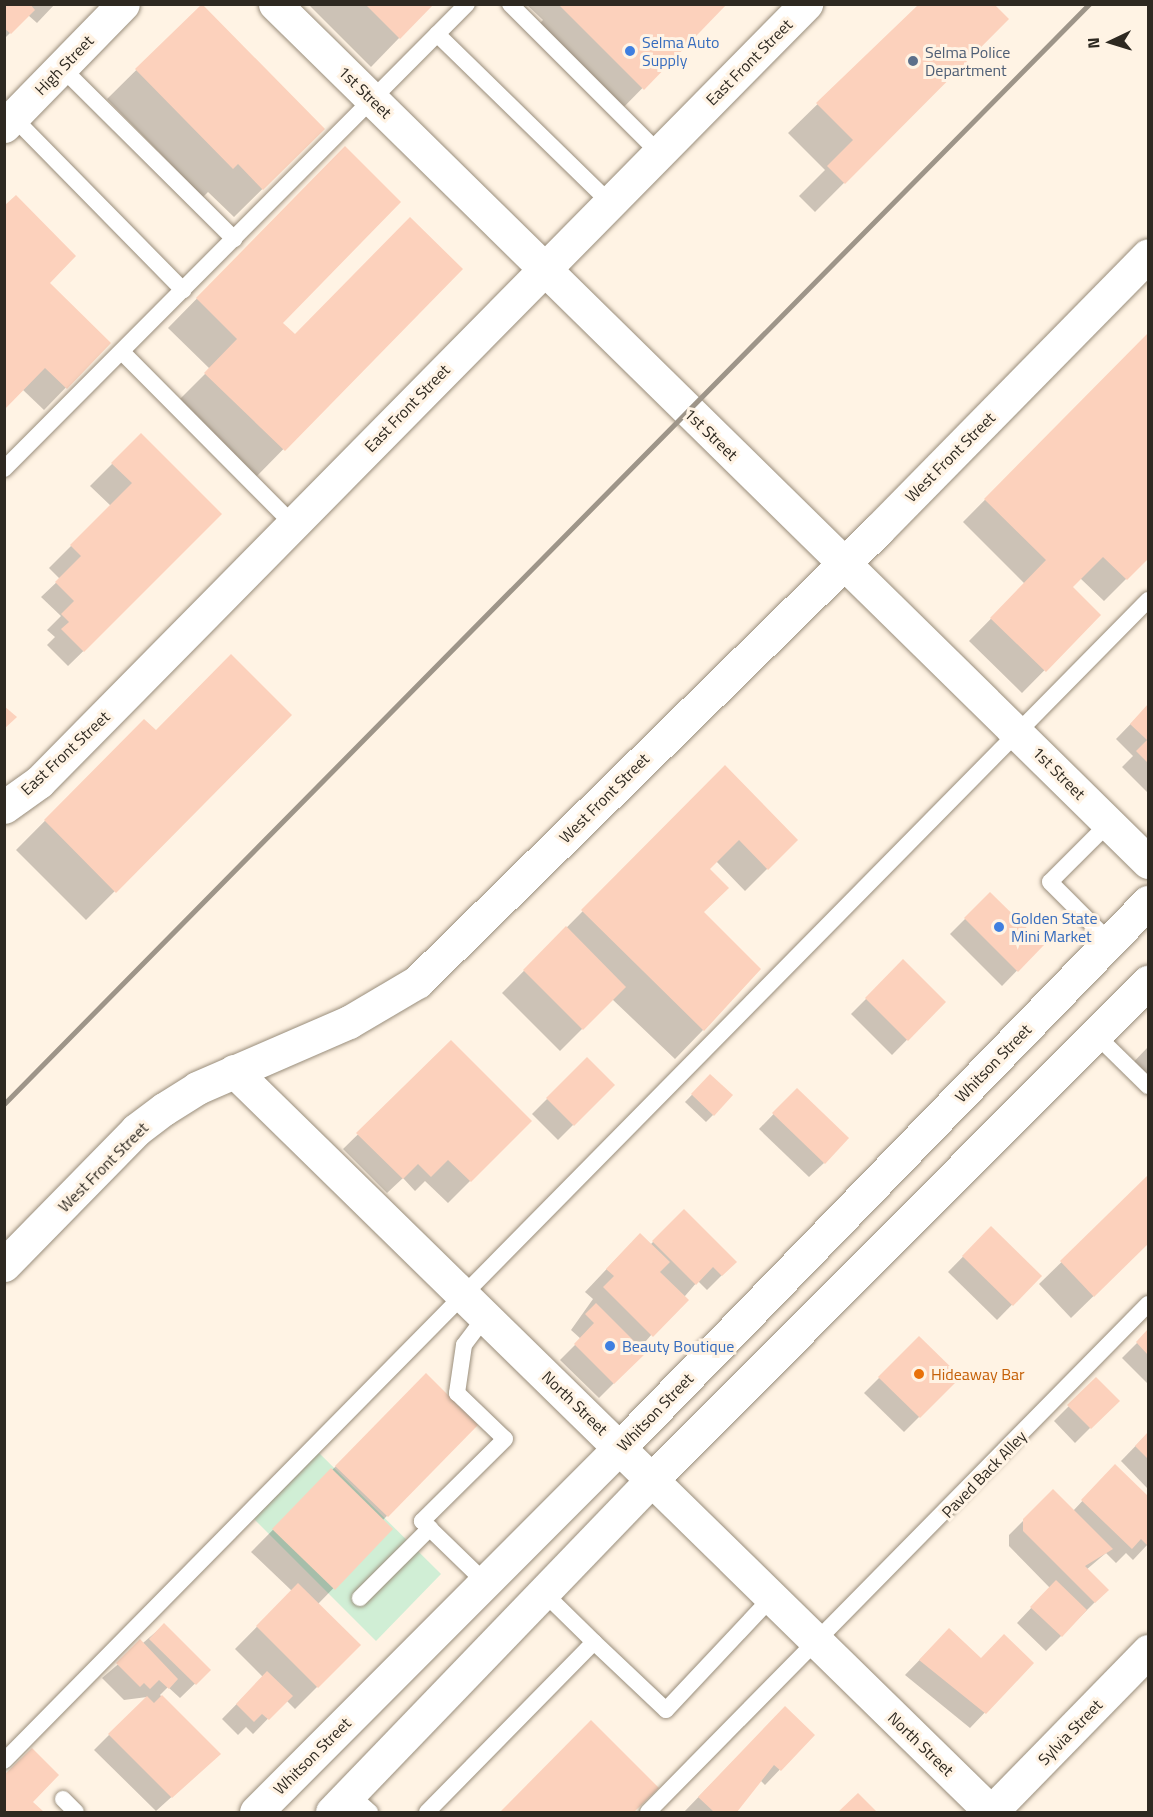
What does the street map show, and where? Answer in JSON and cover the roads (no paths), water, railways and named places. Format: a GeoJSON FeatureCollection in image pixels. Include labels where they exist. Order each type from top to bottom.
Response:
{"type":"FeatureCollection","features":[{"type":"Feature","properties":{"kind":"street","name":"High Street"},"geometry":{"type":"LineString","coordinates":[[7,123],[123,4]]}},
{"type":"Feature","properties":{"kind":"street","name":"1st Street"},"geometry":{"type":"LineString","coordinates":[[275,4],[1149,862]]}},
{"type":"Feature","properties":{"kind":"street","name":"East Front Street"},"geometry":{"type":"LineString","coordinates":[[4,807],[39,782],[806,4]]}},
{"type":"Feature","properties":{"kind":"street","name":"West Front Street"},"geometry":{"type":"LineString","coordinates":[[4,1265],[136,1130],[197,1088],[349,1022],[417,982],[843,563],[1149,255]]}},
{"type":"Feature","properties":{"kind":"street","name":"Whitson Street"},"geometry":{"type":"LineString","coordinates":[[256,1812],[620,1447],[1149,902]]}},
{"type":"Feature","properties":{"kind":"street"},"geometry":{"type":"LineString","coordinates":[[351,1806],[543,1592],[651,1480],[1149,982]]}},
{"type":"Feature","properties":{"kind":"street","name":"North Street"},"geometry":{"type":"LineString","coordinates":[[234,1071],[991,1812]]}},
{"type":"Feature","properties":{"kind":"street","name":"Sylvia Street"},"geometry":{"type":"LineString","coordinates":[[991,1812],[1149,1651]]}},
{"type":"Feature","properties":{"kind":"lane"},"geometry":{"type":"LineString","coordinates":[[4,469],[123,353],[467,4]]}},
{"type":"Feature","properties":{"kind":"lane"},"geometry":{"type":"LineString","coordinates":[[510,4],[658,153]]}},
{"type":"Feature","properties":{"kind":"lane"},"geometry":{"type":"LineString","coordinates":[[437,34],[609,202]]}},
{"type":"Feature","properties":{"kind":"lane"},"geometry":{"type":"LineString","coordinates":[[62,68],[234,239]]}},
{"type":"Feature","properties":{"kind":"lane"},"geometry":{"type":"LineString","coordinates":[[7,123],[183,290]]}},
{"type":"Feature","properties":{"kind":"lane"},"geometry":{"type":"LineString","coordinates":[[123,353],[294,525]]}},
{"type":"Feature","properties":{"kind":"lane"},"geometry":{"type":"LineString","coordinates":[[4,1761],[461,1293],[1149,600]]}},
{"type":"Feature","properties":{"kind":"lane"},"geometry":{"type":"LineString","coordinates":[[1109,823],[1050,882],[1110,942]]}},
{"type":"Feature","properties":{"kind":"lane"},"geometry":{"type":"LineString","coordinates":[[1096,1035],[1149,1086]]}},
{"type":"Feature","properties":{"kind":"lane","name":"Paved Back Alley"},"geometry":{"type":"LineString","coordinates":[[648,1812],[819,1643],[1149,1304]]}},
{"type":"Feature","properties":{"kind":"lane"},"geometry":{"type":"LineString","coordinates":[[485,1317],[464,1345],[457,1393],[505,1439],[422,1521],[485,1582]]}},
{"type":"Feature","properties":{"kind":"lane"},"geometry":{"type":"LineString","coordinates":[[360,1598],[430,1528]]}},
{"type":"Feature","properties":{"kind":"lane"},"geometry":{"type":"LineString","coordinates":[[543,1592],[666,1710],[772,1597]]}},
{"type":"Feature","properties":{"kind":"lane"},"geometry":{"type":"LineString","coordinates":[[427,1812],[594,1642]]}},
{"type":"Feature","properties":{"kind":"lane"},"geometry":{"type":"LineString","coordinates":[[63,1799],[76,1812]]}},
{"type":"Feature","properties":{"kind":"railway"},"geometry":{"type":"LineString","coordinates":[[4,1104],[1089,4]]}},
{"type":"Feature","properties":{"kind":"place","name":"Selma Auto Supply"},"geometry":{"type":"Point","coordinates":[630,51]}},
{"type":"Feature","properties":{"kind":"place","name":"Selma Police Department"},"geometry":{"type":"Point","coordinates":[913,61]}},
{"type":"Feature","properties":{"kind":"place","name":"Golden State Mini Market"},"geometry":{"type":"Point","coordinates":[999,927]}},
{"type":"Feature","properties":{"kind":"place","name":"Beauty Boutique"},"geometry":{"type":"Point","coordinates":[610,1346]}},
{"type":"Feature","properties":{"kind":"place","name":"Hideaway Bar"},"geometry":{"type":"Point","coordinates":[919,1374]}}]}
